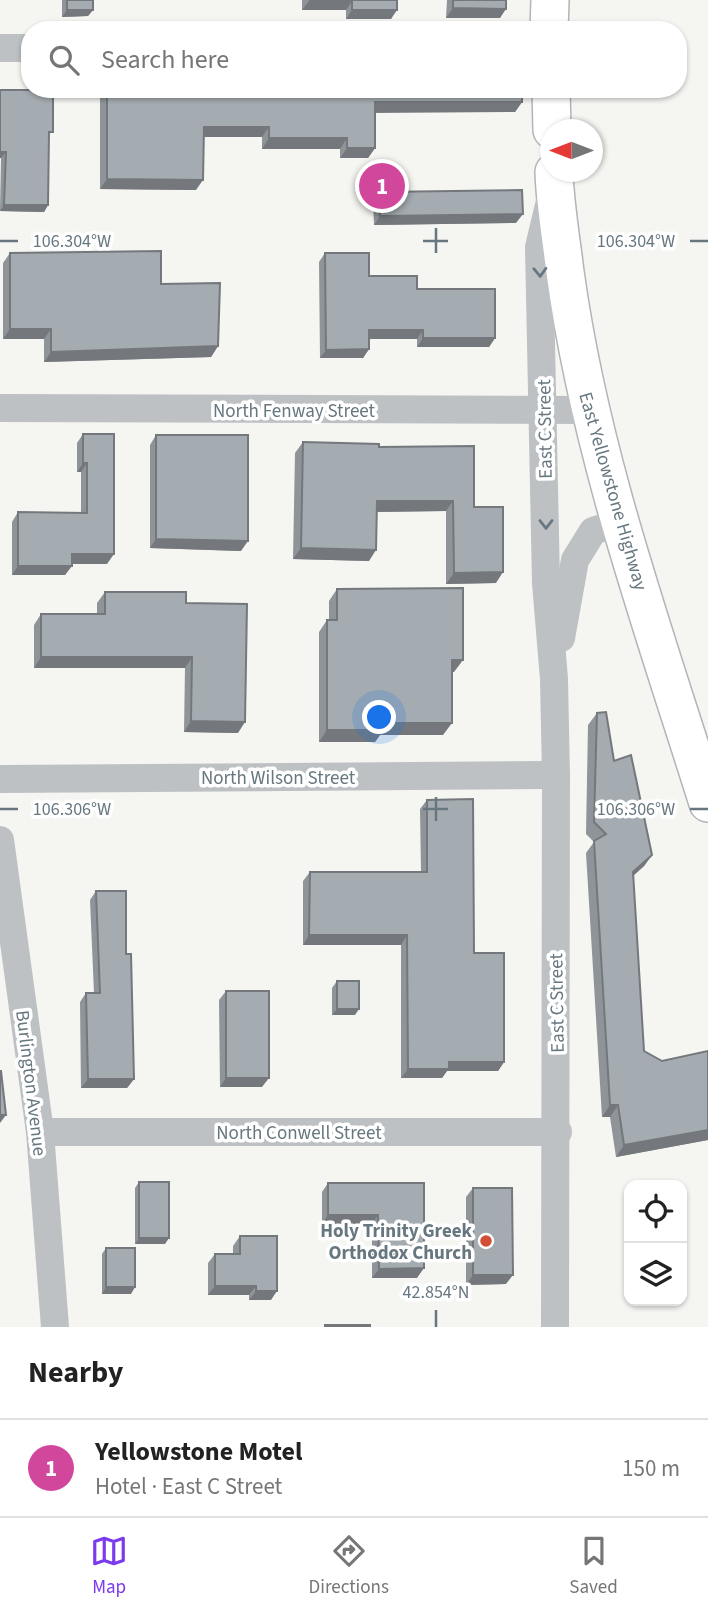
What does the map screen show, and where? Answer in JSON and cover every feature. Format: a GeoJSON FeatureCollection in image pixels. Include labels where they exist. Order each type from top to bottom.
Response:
{"type":"FeatureCollection","features":[{"type":"Feature","properties":{"kind":"main road"},"geometry":{"type":"LineString","coordinates":[[550,0],[550,21]]}},
{"type":"Feature","properties":{"kind":"main road"},"geometry":{"type":"LineString","coordinates":[[551,98],[552,119]]}},
{"type":"Feature","properties":{"kind":"main road","name":"East Yellowstone Highway"},"geometry":{"type":"LineString","coordinates":[[555,182],[575,343],[589,410],[620,522],[708,803]]}},
{"type":"Feature","properties":{"kind":"street"},"geometry":{"type":"LineString","coordinates":[[0,48],[21,48]]}},
{"type":"Feature","properties":{"kind":"street","name":"East C Street"},"geometry":{"type":"LineString","coordinates":[[553,182],[539,247],[545,411],[546,583],[554,679],[556,775],[558,1132],[555,1327]]}},
{"type":"Feature","properties":{"kind":"street","name":"North Fenway Street"},"geometry":{"type":"LineString","coordinates":[[0,408],[589,410]]}},
{"type":"Feature","properties":{"kind":"street","name":"East C Street"},"geometry":{"type":"LineString","coordinates":[[554,679],[575,560],[593,531],[620,522]]}},
{"type":"Feature","properties":{"kind":"street","name":"North Wilson Street"},"geometry":{"type":"LineString","coordinates":[[0,779],[556,775]]}},
{"type":"Feature","properties":{"kind":"street","name":"Burlington Avenue"},"geometry":{"type":"LineString","coordinates":[[0,840],[40,1132],[55,1327]]}},
{"type":"Feature","properties":{"kind":"street","name":"North Conwell Street"},"geometry":{"type":"LineString","coordinates":[[40,1132],[558,1132]]}},
{"type":"Feature","properties":{"kind":"building"},"geometry":{"type":"Polygon","coordinates":[[[67,0],[93,0],[93,10],[67,10],[67,0]]]}},
{"type":"Feature","properties":{"kind":"building"},"geometry":{"type":"Polygon","coordinates":[[[309,0],[397,0],[397,10],[352,10],[352,1],[309,0]]]}},
{"type":"Feature","properties":{"kind":"building"},"geometry":{"type":"Polygon","coordinates":[[[453,0],[506,0],[506,9],[453,8],[453,0]]]}},
{"type":"Feature","properties":{"kind":"building"},"geometry":{"type":"Polygon","coordinates":[[[0,90],[21,90],[21,98],[53,98],[53,132],[49,132],[48,205],[4,205],[6,152],[0,152],[0,90]]]}},
{"type":"Feature","properties":{"kind":"building"},"geometry":{"type":"Polygon","coordinates":[[[107,98],[522,98],[522,102],[375,102],[375,148],[347,148],[347,138],[269,138],[269,127],[204,127],[203,180],[107,179],[107,98]]]}},
{"type":"Feature","properties":{"kind":"building"},"geometry":{"type":"Polygon","coordinates":[[[522,190],[523,214],[380,216],[380,192],[522,190]]]}},
{"type":"Feature","properties":{"kind":"building"},"geometry":{"type":"Polygon","coordinates":[[[161,251],[161,284],[220,283],[218,346],[51,352],[51,329],[10,329],[10,253],[161,251]]]}},
{"type":"Feature","properties":{"kind":"building"},"geometry":{"type":"Polygon","coordinates":[[[325,253],[369,253],[369,276],[417,276],[417,289],[495,289],[495,338],[423,338],[423,330],[369,330],[369,349],[326,350],[325,253]]]}},
{"type":"Feature","properties":{"kind":"building"},"geometry":{"type":"Polygon","coordinates":[[[83,434],[114,434],[114,554],[72,554],[72,566],[18,566],[18,512],[87,513],[87,463],[83,463],[83,434]]]}},
{"type":"Feature","properties":{"kind":"building"},"geometry":{"type":"Polygon","coordinates":[[[156,435],[248,435],[248,541],[156,539],[156,435]]]}},
{"type":"Feature","properties":{"kind":"building"},"geometry":{"type":"Polygon","coordinates":[[[303,442],[379,444],[379,447],[474,446],[474,507],[503,507],[503,572],[454,573],[453,501],[377,501],[376,550],[301,548],[303,442]]]}},
{"type":"Feature","properties":{"kind":"building"},"geometry":{"type":"Polygon","coordinates":[[[463,588],[463,660],[452,660],[452,723],[383,723],[383,730],[327,730],[327,620],[337,620],[337,589],[463,588]]]}},
{"type":"Feature","properties":{"kind":"building"},"geometry":{"type":"Polygon","coordinates":[[[105,592],[186,592],[186,603],[247,604],[245,722],[191,721],[192,657],[41,657],[41,614],[105,614],[105,592]]]}},
{"type":"Feature","properties":{"kind":"building"},"geometry":{"type":"Polygon","coordinates":[[[606,712],[614,761],[631,755],[652,855],[633,872],[644,1051],[662,1061],[708,1051],[708,1130],[624,1145],[618,1105],[610,1105],[594,841],[606,834],[594,822],[597,713],[606,712]]]}},
{"type":"Feature","properties":{"kind":"building"},"geometry":{"type":"Polygon","coordinates":[[[473,799],[474,953],[504,953],[504,1062],[449,1062],[449,1069],[408,1069],[407,935],[309,935],[310,872],[427,872],[427,800],[473,799]]]}},
{"type":"Feature","properties":{"kind":"building"},"geometry":{"type":"Polygon","coordinates":[[[96,891],[126,891],[126,954],[131,954],[134,1079],[88,1079],[86,993],[100,993],[96,891]]]}},
{"type":"Feature","properties":{"kind":"building"},"geometry":{"type":"Polygon","coordinates":[[[337,981],[359,981],[359,1009],[337,1009],[337,981]]]}},
{"type":"Feature","properties":{"kind":"building"},"geometry":{"type":"Polygon","coordinates":[[[226,991],[269,991],[269,1078],[226,1078],[226,991]]]}},
{"type":"Feature","properties":{"kind":"building"},"geometry":{"type":"Polygon","coordinates":[[[1,1071],[6,1115],[0,1115],[1,1071]]]}},
{"type":"Feature","properties":{"kind":"building"},"geometry":{"type":"Polygon","coordinates":[[[139,1182],[169,1182],[169,1238],[139,1238],[139,1182]]]}},
{"type":"Feature","properties":{"kind":"building"},"geometry":{"type":"Polygon","coordinates":[[[328,1183],[424,1183],[424,1268],[379,1269],[378,1215],[328,1215],[328,1183]]]}},
{"type":"Feature","properties":{"kind":"building","name":"Holy Trinity Greek Orthodox Church"},"geometry":{"type":"Polygon","coordinates":[[[473,1188],[512,1188],[513,1275],[473,1275],[473,1188]]]}},
{"type":"Feature","properties":{"kind":"building"},"geometry":{"type":"Polygon","coordinates":[[[240,1236],[277,1236],[277,1291],[256,1291],[256,1286],[215,1286],[215,1254],[240,1254],[240,1236]]]}},
{"type":"Feature","properties":{"kind":"building"},"geometry":{"type":"Polygon","coordinates":[[[106,1248],[135,1248],[135,1287],[106,1287],[106,1248]]]}},
{"type":"Feature","properties":{"kind":"building"},"geometry":{"type":"Polygon","coordinates":[[[370,1325],[370,1327],[325,1327],[370,1325]]]}},
{"type":"Feature","properties":{"kind":"place","name":"Yellowstone Motel"},"geometry":{"type":"Point","coordinates":[382,186]}},
{"type":"Feature","properties":{"kind":"place","name":"Holy Trinity Greek Orthodox Church"},"geometry":{"type":"Point","coordinates":[486,1241]}}]}
